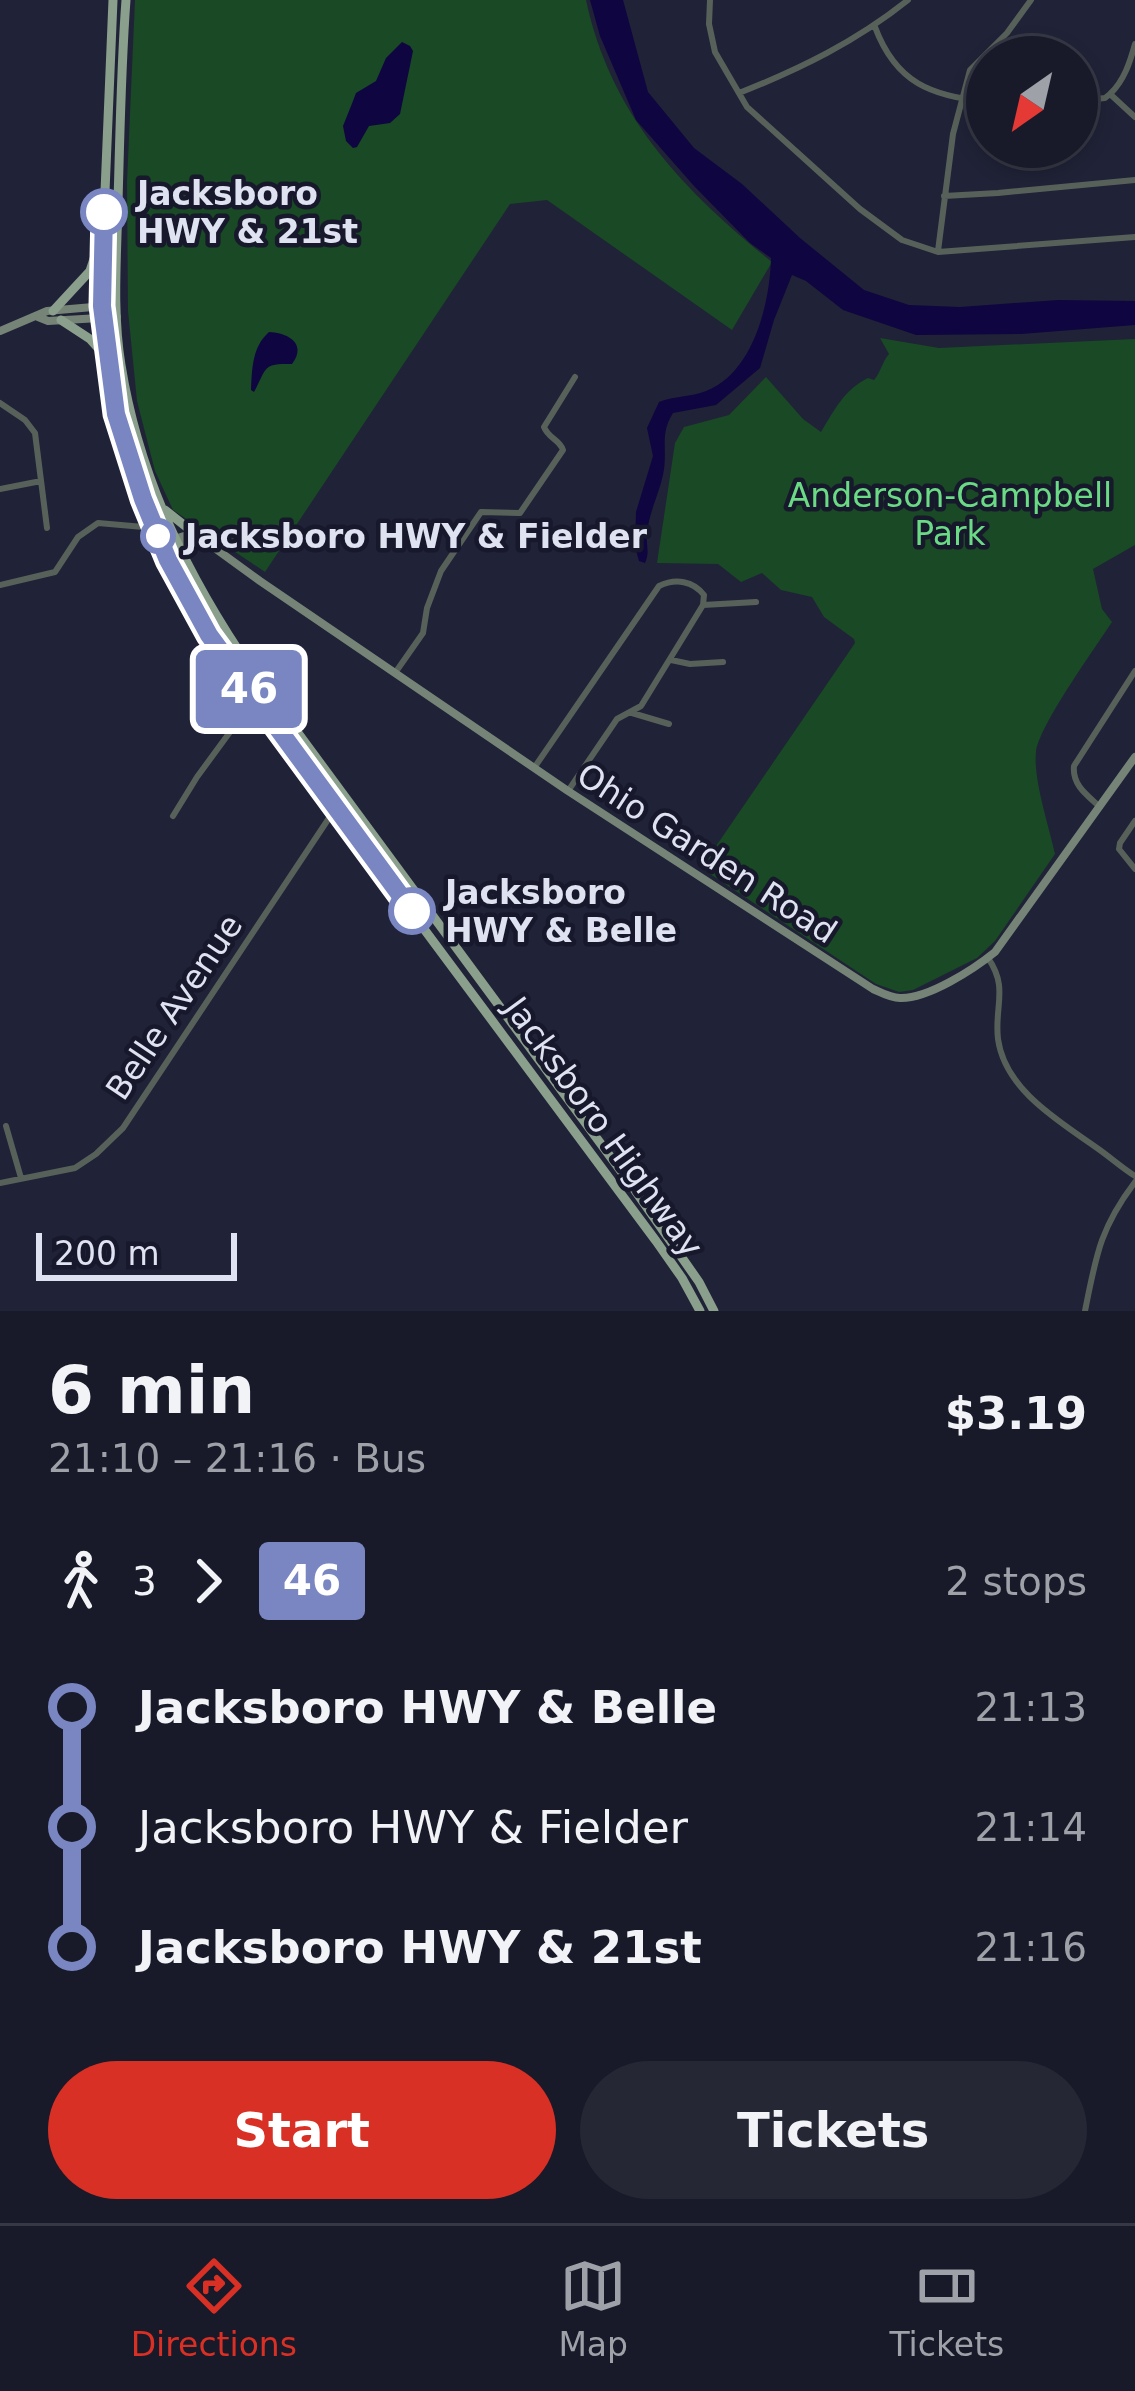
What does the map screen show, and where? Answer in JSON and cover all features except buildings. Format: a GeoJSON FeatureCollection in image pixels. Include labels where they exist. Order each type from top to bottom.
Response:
{"type":"FeatureCollection","features":[{"type":"Feature","properties":{"kind":"main road","name":"Jacksboro Highway"},"geometry":{"type":"LineString","coordinates":[[113,0],[118,26],[116,311],[120,361],[140,451],[174,541],[215,617],[263,686],[623,1174],[714,1311]]}},
{"type":"Feature","properties":{"kind":"main road","name":"Jacksboro Highway"},"geometry":{"type":"LineString","coordinates":[[126,0],[118,26],[102,312],[116,414],[162,547],[192,608],[255,698],[682,1278],[700,1311]]}},
{"type":"Feature","properties":{"kind":"main road"},"geometry":{"type":"LineString","coordinates":[[104,212],[92,268],[57,315],[107,358]]}},
{"type":"Feature","properties":{"kind":"main road"},"geometry":{"type":"LineString","coordinates":[[160,503],[194,533]]}},
{"type":"Feature","properties":{"kind":"main road"},"geometry":{"type":"LineString","coordinates":[[438,946],[448,939]]}},
{"type":"Feature","properties":{"kind":"main road"},"geometry":{"type":"LineString","coordinates":[[612,1182],[623,1174]]}},
{"type":"Feature","properties":{"kind":"street"},"geometry":{"type":"LineString","coordinates":[[710,0],[715,52],[737,93],[761,122],[902,240],[938,252],[1135,237]]}},
{"type":"Feature","properties":{"kind":"street"},"geometry":{"type":"LineString","coordinates":[[737,93],[800,69],[875,27],[908,0]]}},
{"type":"Feature","properties":{"kind":"street"},"geometry":{"type":"LineString","coordinates":[[938,252],[960,99],[970,70],[1031,0]]}},
{"type":"Feature","properties":{"kind":"street"},"geometry":{"type":"LineString","coordinates":[[875,27],[910,78],[937,94],[966,100]]}},
{"type":"Feature","properties":{"kind":"street"},"geometry":{"type":"LineString","coordinates":[[1098,98],[1110,94],[1135,44]]}},
{"type":"Feature","properties":{"kind":"street"},"geometry":{"type":"LineString","coordinates":[[1110,94],[1135,117]]}},
{"type":"Feature","properties":{"kind":"street"},"geometry":{"type":"LineString","coordinates":[[944,196],[1135,180]]}},
{"type":"Feature","properties":{"kind":"street"},"geometry":{"type":"LineString","coordinates":[[0,331],[37,317],[48,321],[57,315],[116,311]]}},
{"type":"Feature","properties":{"kind":"street"},"geometry":{"type":"LineString","coordinates":[[395,673],[423,633],[441,571],[481,512],[520,513],[563,450],[544,427],[575,377]]}},
{"type":"Feature","properties":{"kind":"street"},"geometry":{"type":"LineString","coordinates":[[0,403],[32,427],[47,528]]}},
{"type":"Feature","properties":{"kind":"street"},"geometry":{"type":"LineString","coordinates":[[0,489],[41,481]]}},
{"type":"Feature","properties":{"kind":"street"},"geometry":{"type":"LineString","coordinates":[[0,585],[55,572],[78,537],[98,523],[155,528]]}},
{"type":"Feature","properties":{"kind":"street"},"geometry":{"type":"LineString","coordinates":[[162,547],[194,533]]}},
{"type":"Feature","properties":{"kind":"street","name":"Ohio Garden Road"},"geometry":{"type":"LineString","coordinates":[[194,533],[568,791],[897,998],[918,995],[971,970],[1000,946],[1135,757]]}},
{"type":"Feature","properties":{"kind":"street"},"geometry":{"type":"LineString","coordinates":[[174,541],[207,542]]}},
{"type":"Feature","properties":{"kind":"street"},"geometry":{"type":"LineString","coordinates":[[534,768],[659,586],[675,580],[693,585],[704,595],[703,605],[670,660],[641,706],[617,719],[568,791]]}},
{"type":"Feature","properties":{"kind":"street"},"geometry":{"type":"LineString","coordinates":[[703,605],[757,602]]}},
{"type":"Feature","properties":{"kind":"street"},"geometry":{"type":"LineString","coordinates":[[670,660],[723,662]]}},
{"type":"Feature","properties":{"kind":"street"},"geometry":{"type":"LineString","coordinates":[[1100,807],[1080,788],[1074,766],[1135,671]]}},
{"type":"Feature","properties":{"kind":"street"},"geometry":{"type":"LineString","coordinates":[[173,816],[263,686]]}},
{"type":"Feature","properties":{"kind":"street"},"geometry":{"type":"LineString","coordinates":[[632,713],[669,724]]}},
{"type":"Feature","properties":{"kind":"street","name":"Belle Avenue"},"geometry":{"type":"LineString","coordinates":[[0,1183],[75,1168],[123,1128],[343,797]]}},
{"type":"Feature","properties":{"kind":"street"},"geometry":{"type":"LineString","coordinates":[[1135,821],[1120,843],[1122,856],[1135,869]]}},
{"type":"Feature","properties":{"kind":"street"},"geometry":{"type":"LineString","coordinates":[[988,958],[1002,990],[997,1031],[1009,1070],[1049,1114],[1135,1179],[1102,1236],[1084,1311]]}},
{"type":"Feature","properties":{"kind":"street"},"geometry":{"type":"LineString","coordinates":[[6,1126],[20,1178]]}},
{"type":"Feature","properties":{"kind":"green space"},"geometry":{"type":"Polygon","coordinates":[[[135,0],[586,0],[613,80],[655,148],[709,207],[772,262],[732,330],[547,200],[510,204],[265,572],[173,510],[155,471],[137,401],[128,311],[127,182],[135,0]]]}},
{"type":"Feature","properties":{"kind":"green space","name":"Anderson-Campbell Park"},"geometry":{"type":"Polygon","coordinates":[[[880,338],[939,348],[1135,339],[1135,545],[1093,569],[1102,609],[1112,622],[1057,706],[1036,752],[1039,789],[1055,854],[995,941],[977,958],[913,990],[899,992],[876,984],[701,868],[854,639],[824,617],[812,597],[781,590],[762,573],[741,582],[718,564],[657,563],[675,443],[684,427],[729,415],[766,377],[821,432],[846,394],[876,377],[889,354],[880,338]]]}},
{"type":"Feature","properties":{"kind":"shaded area"},"geometry":{"type":"Polygon","coordinates":[[[590,0],[623,0],[648,92],[694,148],[864,290],[909,305],[1135,301],[1135,325],[1021,334],[916,335],[843,310],[792,275],[760,368],[716,405],[673,413],[669,420],[662,477],[648,527],[647,556],[645,563],[639,561],[636,512],[653,456],[647,428],[659,402],[706,391],[736,369],[762,316],[771,258],[694,186],[636,120],[590,0]]]}},
{"type":"Feature","properties":{"kind":"shaded area"},"geometry":{"type":"Polygon","coordinates":[[[402,42],[413,51],[400,114],[390,123],[369,126],[353,148],[343,126],[356,93],[376,81],[386,58],[402,42]]]}},
{"type":"Feature","properties":{"kind":"shaded area"},"geometry":{"type":"Polygon","coordinates":[[[269,332],[294,341],[298,351],[292,364],[267,369],[254,392],[254,359],[269,332]]]}},
{"type":"Feature","properties":{"kind":"bus line","name":"46"},"geometry":{"type":"LineString","coordinates":[[104,212],[102,306],[116,414],[168,560],[209,635],[412,911]]}},
{"type":"Feature","properties":{"kind":"place","name":"Jacksboro HWY & 21st"},"geometry":{"type":"Point","coordinates":[104,212]}},
{"type":"Feature","properties":{"kind":"place","name":"Jacksboro HWY & Fielder"},"geometry":{"type":"Point","coordinates":[158,536]}},
{"type":"Feature","properties":{"kind":"place","name":"Jacksboro HWY & Belle"},"geometry":{"type":"Point","coordinates":[412,911]}}]}
